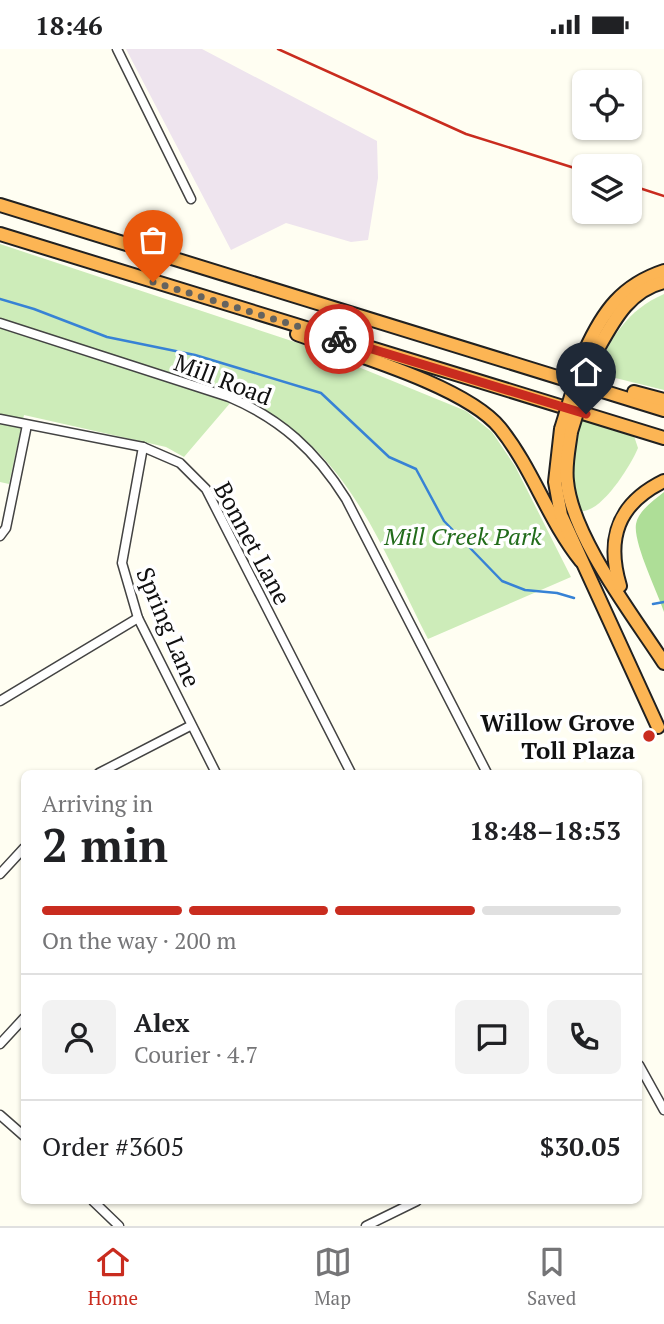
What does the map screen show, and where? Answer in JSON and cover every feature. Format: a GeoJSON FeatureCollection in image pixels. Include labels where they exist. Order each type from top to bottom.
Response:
{"type":"FeatureCollection","features":[{"type":"Feature","properties":{"kind":"highway"},"geometry":{"type":"LineString","coordinates":[[0,205],[664,410]]}},
{"type":"Feature","properties":{"kind":"highway"},"geometry":{"type":"LineString","coordinates":[[0,233],[664,438]]}},
{"type":"Feature","properties":{"kind":"highway"},"geometry":{"type":"LineString","coordinates":[[661,733],[627,664],[603,602],[581,561],[557,497],[566,431],[596,326],[618,296],[635,283],[664,271]]}},
{"type":"Feature","properties":{"kind":"highway"},"geometry":{"type":"LineString","coordinates":[[590,352],[624,306],[644,289],[664,282]]}},
{"type":"Feature","properties":{"kind":"highway"},"geometry":{"type":"LineString","coordinates":[[175,289],[428,383],[474,405],[499,426],[514,447],[560,534],[581,561]]}},
{"type":"Feature","properties":{"kind":"highway"},"geometry":{"type":"LineString","coordinates":[[558,377],[609,385],[664,400]]}},
{"type":"Feature","properties":{"kind":"highway"},"geometry":{"type":"LineString","coordinates":[[566,431],[566,479],[570,499],[591,547],[664,663]]}},
{"type":"Feature","properties":{"kind":"highway"},"geometry":{"type":"LineString","coordinates":[[624,600],[613,557],[614,535],[632,505],[664,481]]}},
{"type":"Feature","properties":{"kind":"street"},"geometry":{"type":"LineString","coordinates":[[117,49],[191,199]]}},
{"type":"Feature","properties":{"kind":"street","name":"Mill Road"},"geometry":{"type":"LineString","coordinates":[[0,323],[229,397],[262,411],[297,436],[326,467],[346,499],[485,770]]}},
{"type":"Feature","properties":{"kind":"street","name":"Bonnet Lane"},"geometry":{"type":"LineString","coordinates":[[0,419],[143,447],[180,463],[206,489],[349,770]]}},
{"type":"Feature","properties":{"kind":"street"},"geometry":{"type":"LineString","coordinates":[[0,535],[6,528],[27,425]]}},
{"type":"Feature","properties":{"kind":"street","name":"Spring Lane"},"geometry":{"type":"LineString","coordinates":[[143,447],[122,563],[138,618],[214,770]]}},
{"type":"Feature","properties":{"kind":"street"},"geometry":{"type":"LineString","coordinates":[[0,701],[138,618]]}},
{"type":"Feature","properties":{"kind":"street"},"geometry":{"type":"LineString","coordinates":[[105,770],[190,726]]}},
{"type":"Feature","properties":{"kind":"street"},"geometry":{"type":"LineString","coordinates":[[0,874],[21,851]]}},
{"type":"Feature","properties":{"kind":"street"},"geometry":{"type":"LineString","coordinates":[[0,1044],[21,1021]]}},
{"type":"Feature","properties":{"kind":"street"},"geometry":{"type":"LineString","coordinates":[[642,1070],[664,1110]]}},
{"type":"Feature","properties":{"kind":"street"},"geometry":{"type":"LineString","coordinates":[[642,1086],[649,1082]]}},
{"type":"Feature","properties":{"kind":"street"},"geometry":{"type":"LineString","coordinates":[[0,1115],[21,1133]]}},
{"type":"Feature","properties":{"kind":"street"},"geometry":{"type":"LineString","coordinates":[[96,1204],[119,1226]]}},
{"type":"Feature","properties":{"kind":"street"},"geometry":{"type":"LineString","coordinates":[[369,1225],[411,1204]]}},
{"type":"Feature","properties":{"kind":"shaded area"},"geometry":{"type":"Polygon","coordinates":[[[126,49],[202,49],[377,141],[378,178],[368,240],[351,242],[286,223],[231,250],[126,49]]]}},
{"type":"Feature","properties":{"kind":"green space","name":"Mill Creek Park"},"geometry":{"type":"Polygon","coordinates":[[[0,244],[307,346],[466,411],[492,432],[515,466],[571,577],[428,639],[374,530],[332,468],[306,441],[275,416],[237,395],[184,457],[166,447],[24,415],[9,484],[0,482],[0,244]]]}},
{"type":"Feature","properties":{"kind":"green space"},"geometry":{"type":"Polygon","coordinates":[[[664,294],[664,390],[595,373],[622,326],[640,308],[664,294]]]}},
{"type":"Feature","properties":{"kind":"green space"},"geometry":{"type":"Polygon","coordinates":[[[578,417],[634,436],[638,448],[606,497],[588,510],[580,511],[573,464],[578,417]]]}},
{"type":"Feature","properties":{"kind":"green space"},"geometry":{"type":"Polygon","coordinates":[[[664,492],[664,612],[638,543],[636,524],[643,510],[664,492]]]}},
{"type":"Feature","properties":{"kind":"waterway"},"geometry":{"type":"LineString","coordinates":[[0,299],[107,337],[195,355],[321,393],[389,457],[416,469],[444,521],[502,581],[525,590],[557,593],[574,598]]}},
{"type":"Feature","properties":{"kind":"waterway"},"geometry":{"type":"LineString","coordinates":[[653,604],[664,602]]}},
{"type":"Feature","properties":{"kind":"railway"},"geometry":{"type":"LineString","coordinates":[[278,49],[466,134],[572,167]]}},
{"type":"Feature","properties":{"kind":"railway"},"geometry":{"type":"LineString","coordinates":[[642,189],[664,196]]}},
{"type":"Feature","properties":{"kind":"way so far"},"geometry":{"type":"LineString","coordinates":[[153,282],[339,339]]}},
{"type":"Feature","properties":{"kind":"place","name":"Willow Grove Toll Plaza"},"geometry":{"type":"Point","coordinates":[649,736]}},
{"type":"Feature","properties":{"kind":"route"},"geometry":{"type":"LineString","coordinates":[[339,339],[586,414]]}}]}
